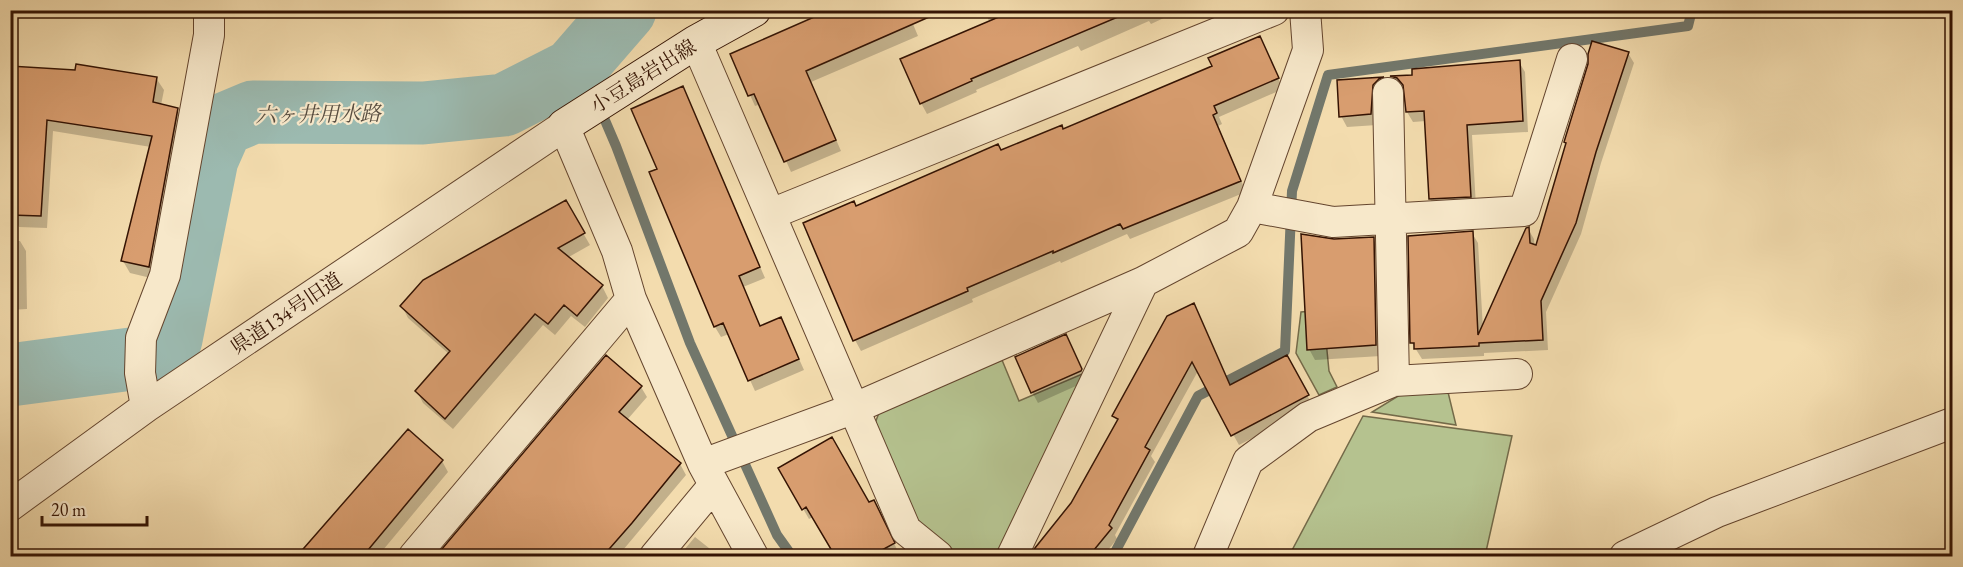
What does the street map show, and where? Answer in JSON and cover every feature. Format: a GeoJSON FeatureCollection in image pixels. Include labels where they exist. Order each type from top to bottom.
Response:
{"type":"FeatureCollection","features":[{"type":"Feature","properties":{"kind":"main road","name":"小豆島岩出線"},"geometry":{"type":"LineString","coordinates":[[564,126],[696,42],[754,10]]}},
{"type":"Feature","properties":{"kind":"street"},"geometry":{"type":"LineString","coordinates":[[146,407],[140,373],[141,338],[165,275],[209,35],[209,10]]}},
{"type":"Feature","properties":{"kind":"street"},"geometry":{"type":"LineString","coordinates":[[771,214],[1274,10]]}},
{"type":"Feature","properties":{"kind":"street"},"geometry":{"type":"LineString","coordinates":[[1278,212],[1308,50],[1305,10]]}},
{"type":"Feature","properties":{"kind":"street"},"geometry":{"type":"LineString","coordinates":[[696,42],[906,530],[938,556]]}},
{"type":"Feature","properties":{"kind":"street"},"geometry":{"type":"LineString","coordinates":[[655,556],[713,469],[758,443],[855,408],[1143,282],[1278,212],[1333,222],[1524,211],[1572,59]]}},
{"type":"Feature","properties":{"kind":"street"},"geometry":{"type":"LineString","coordinates":[[1388,93],[1394,381]]}},
{"type":"Feature","properties":{"kind":"street"},"geometry":{"type":"LineString","coordinates":[[564,126],[616,251],[631,298],[753,556]]}},
{"type":"Feature","properties":{"kind":"street","name":"県道134号旧道"},"geometry":{"type":"LineString","coordinates":[[10,506],[146,407],[564,126]]}},
{"type":"Feature","properties":{"kind":"street"},"geometry":{"type":"LineString","coordinates":[[1012,556],[1143,282]]}},
{"type":"Feature","properties":{"kind":"street"},"geometry":{"type":"LineString","coordinates":[[414,556],[631,298]]}},
{"type":"Feature","properties":{"kind":"street"},"geometry":{"type":"LineString","coordinates":[[1208,556],[1248,461],[1308,417],[1394,381],[1517,374]]}},
{"type":"Feature","properties":{"kind":"street"},"geometry":{"type":"LineString","coordinates":[[1625,556],[1717,512],[1953,423]]}},
{"type":"Feature","properties":{"kind":"green space"},"geometry":{"type":"Polygon","coordinates":[[[1323,310],[1329,371],[1337,387],[1319,395],[1296,353],[1301,312],[1323,310]]]}},
{"type":"Feature","properties":{"kind":"green space"},"geometry":{"type":"Polygon","coordinates":[[[1002,360],[1019,401],[1094,369],[1000,556],[950,556],[915,521],[874,426],[880,410],[1002,360]]]}},
{"type":"Feature","properties":{"kind":"green space"},"geometry":{"type":"Polygon","coordinates":[[[1447,388],[1456,425],[1372,412],[1403,393],[1447,388]]]}},
{"type":"Feature","properties":{"kind":"green space"},"geometry":{"type":"Polygon","coordinates":[[[1363,416],[1512,436],[1485,556],[1289,556],[1363,416]]]}},
{"type":"Feature","properties":{"kind":"building"},"geometry":{"type":"Polygon","coordinates":[[[830,10],[945,10],[806,71],[836,140],[784,162],[754,94],[748,96],[730,54],[830,10]]]}},
{"type":"Feature","properties":{"kind":"building"},"geometry":{"type":"Polygon","coordinates":[[[1015,10],[1132,11],[971,79],[972,81],[920,104],[900,59],[1015,10]]]}},
{"type":"Feature","properties":{"kind":"building"},"geometry":{"type":"Polygon","coordinates":[[[1260,36],[1279,78],[1214,106],[1217,113],[1213,115],[1241,181],[1123,229],[1120,224],[1053,253],[1053,251],[853,341],[803,223],[854,201],[856,206],[998,144],[1001,150],[1062,125],[1063,129],[1212,66],[1208,58],[1260,36]]]}},
{"type":"Feature","properties":{"kind":"building"},"geometry":{"type":"Polygon","coordinates":[[[1592,41],[1629,52],[1596,152],[1576,223],[1541,301],[1543,340],[1414,349],[1414,343],[1410,343],[1408,236],[1473,231],[1478,335],[1526,228],[1529,227],[1530,243],[1536,245],[1588,64],[1592,41]]]}},
{"type":"Feature","properties":{"kind":"building"},"geometry":{"type":"Polygon","coordinates":[[[1520,60],[1523,121],[1467,125],[1471,197],[1429,199],[1424,111],[1406,112],[1403,85],[1397,78],[1390,76],[1412,75],[1412,69],[1520,60]]]}},
{"type":"Feature","properties":{"kind":"building"},"geometry":{"type":"Polygon","coordinates":[[[76,64],[157,77],[153,102],[178,108],[149,267],[121,261],[152,136],[47,120],[41,216],[10,215],[16,128],[10,127],[10,66],[75,70],[76,64]]]}},
{"type":"Feature","properties":{"kind":"building"},"geometry":{"type":"Polygon","coordinates":[[[1384,77],[1373,85],[1371,114],[1339,117],[1337,80],[1384,77]]]}},
{"type":"Feature","properties":{"kind":"building"},"geometry":{"type":"Polygon","coordinates":[[[683,86],[760,267],[739,276],[760,326],[781,317],[799,359],[748,381],[723,323],[714,327],[649,172],[657,169],[631,109],[683,86]]]}},
{"type":"Feature","properties":{"kind":"building"},"geometry":{"type":"Polygon","coordinates":[[[566,200],[585,233],[558,248],[603,285],[577,316],[564,305],[548,324],[535,314],[445,419],[415,391],[450,351],[400,306],[423,280],[566,200]]]}},
{"type":"Feature","properties":{"kind":"building"},"geometry":{"type":"Polygon","coordinates":[[[1301,234],[1334,239],[1374,237],[1376,345],[1307,350],[1301,234]]]}},
{"type":"Feature","properties":{"kind":"building"},"geometry":{"type":"Polygon","coordinates":[[[1194,303],[1230,385],[1287,355],[1309,395],[1231,436],[1192,362],[1145,447],[1150,450],[1109,525],[1112,528],[1089,556],[1031,556],[1071,503],[1118,419],[1112,416],[1167,316],[1194,303]]]}},
{"type":"Feature","properties":{"kind":"building"},"geometry":{"type":"Polygon","coordinates":[[[1066,334],[1081,371],[1031,393],[1015,357],[1066,334]]]}},
{"type":"Feature","properties":{"kind":"building"},"geometry":{"type":"Polygon","coordinates":[[[606,355],[642,386],[619,412],[681,463],[632,523],[603,556],[436,556],[606,355]]]}},
{"type":"Feature","properties":{"kind":"building"},"geometry":{"type":"Polygon","coordinates":[[[408,429],[443,460],[363,556],[297,556],[408,429]]]}},
{"type":"Feature","properties":{"kind":"building"},"geometry":{"type":"Polygon","coordinates":[[[832,437],[869,502],[874,500],[895,543],[871,556],[835,556],[806,507],[802,510],[778,468],[832,437]]]}},
{"type":"Feature","properties":{"kind":"waterway","name":"六ヶ井用水路"},"geometry":{"type":"LineString","coordinates":[[10,375],[154,356],[171,339],[207,159],[222,125],[253,112],[423,113],[504,105],[573,70],[625,10]]}},
{"type":"Feature","properties":{"kind":"waterway"},"geometry":{"type":"LineString","coordinates":[[1113,556],[1198,396],[1285,351],[1292,191],[1328,75],[1688,26],[1692,10]]}},
{"type":"Feature","properties":{"kind":"waterway"},"geometry":{"type":"LineString","coordinates":[[580,62],[616,146],[690,343],[777,535],[792,556]]}}]}
